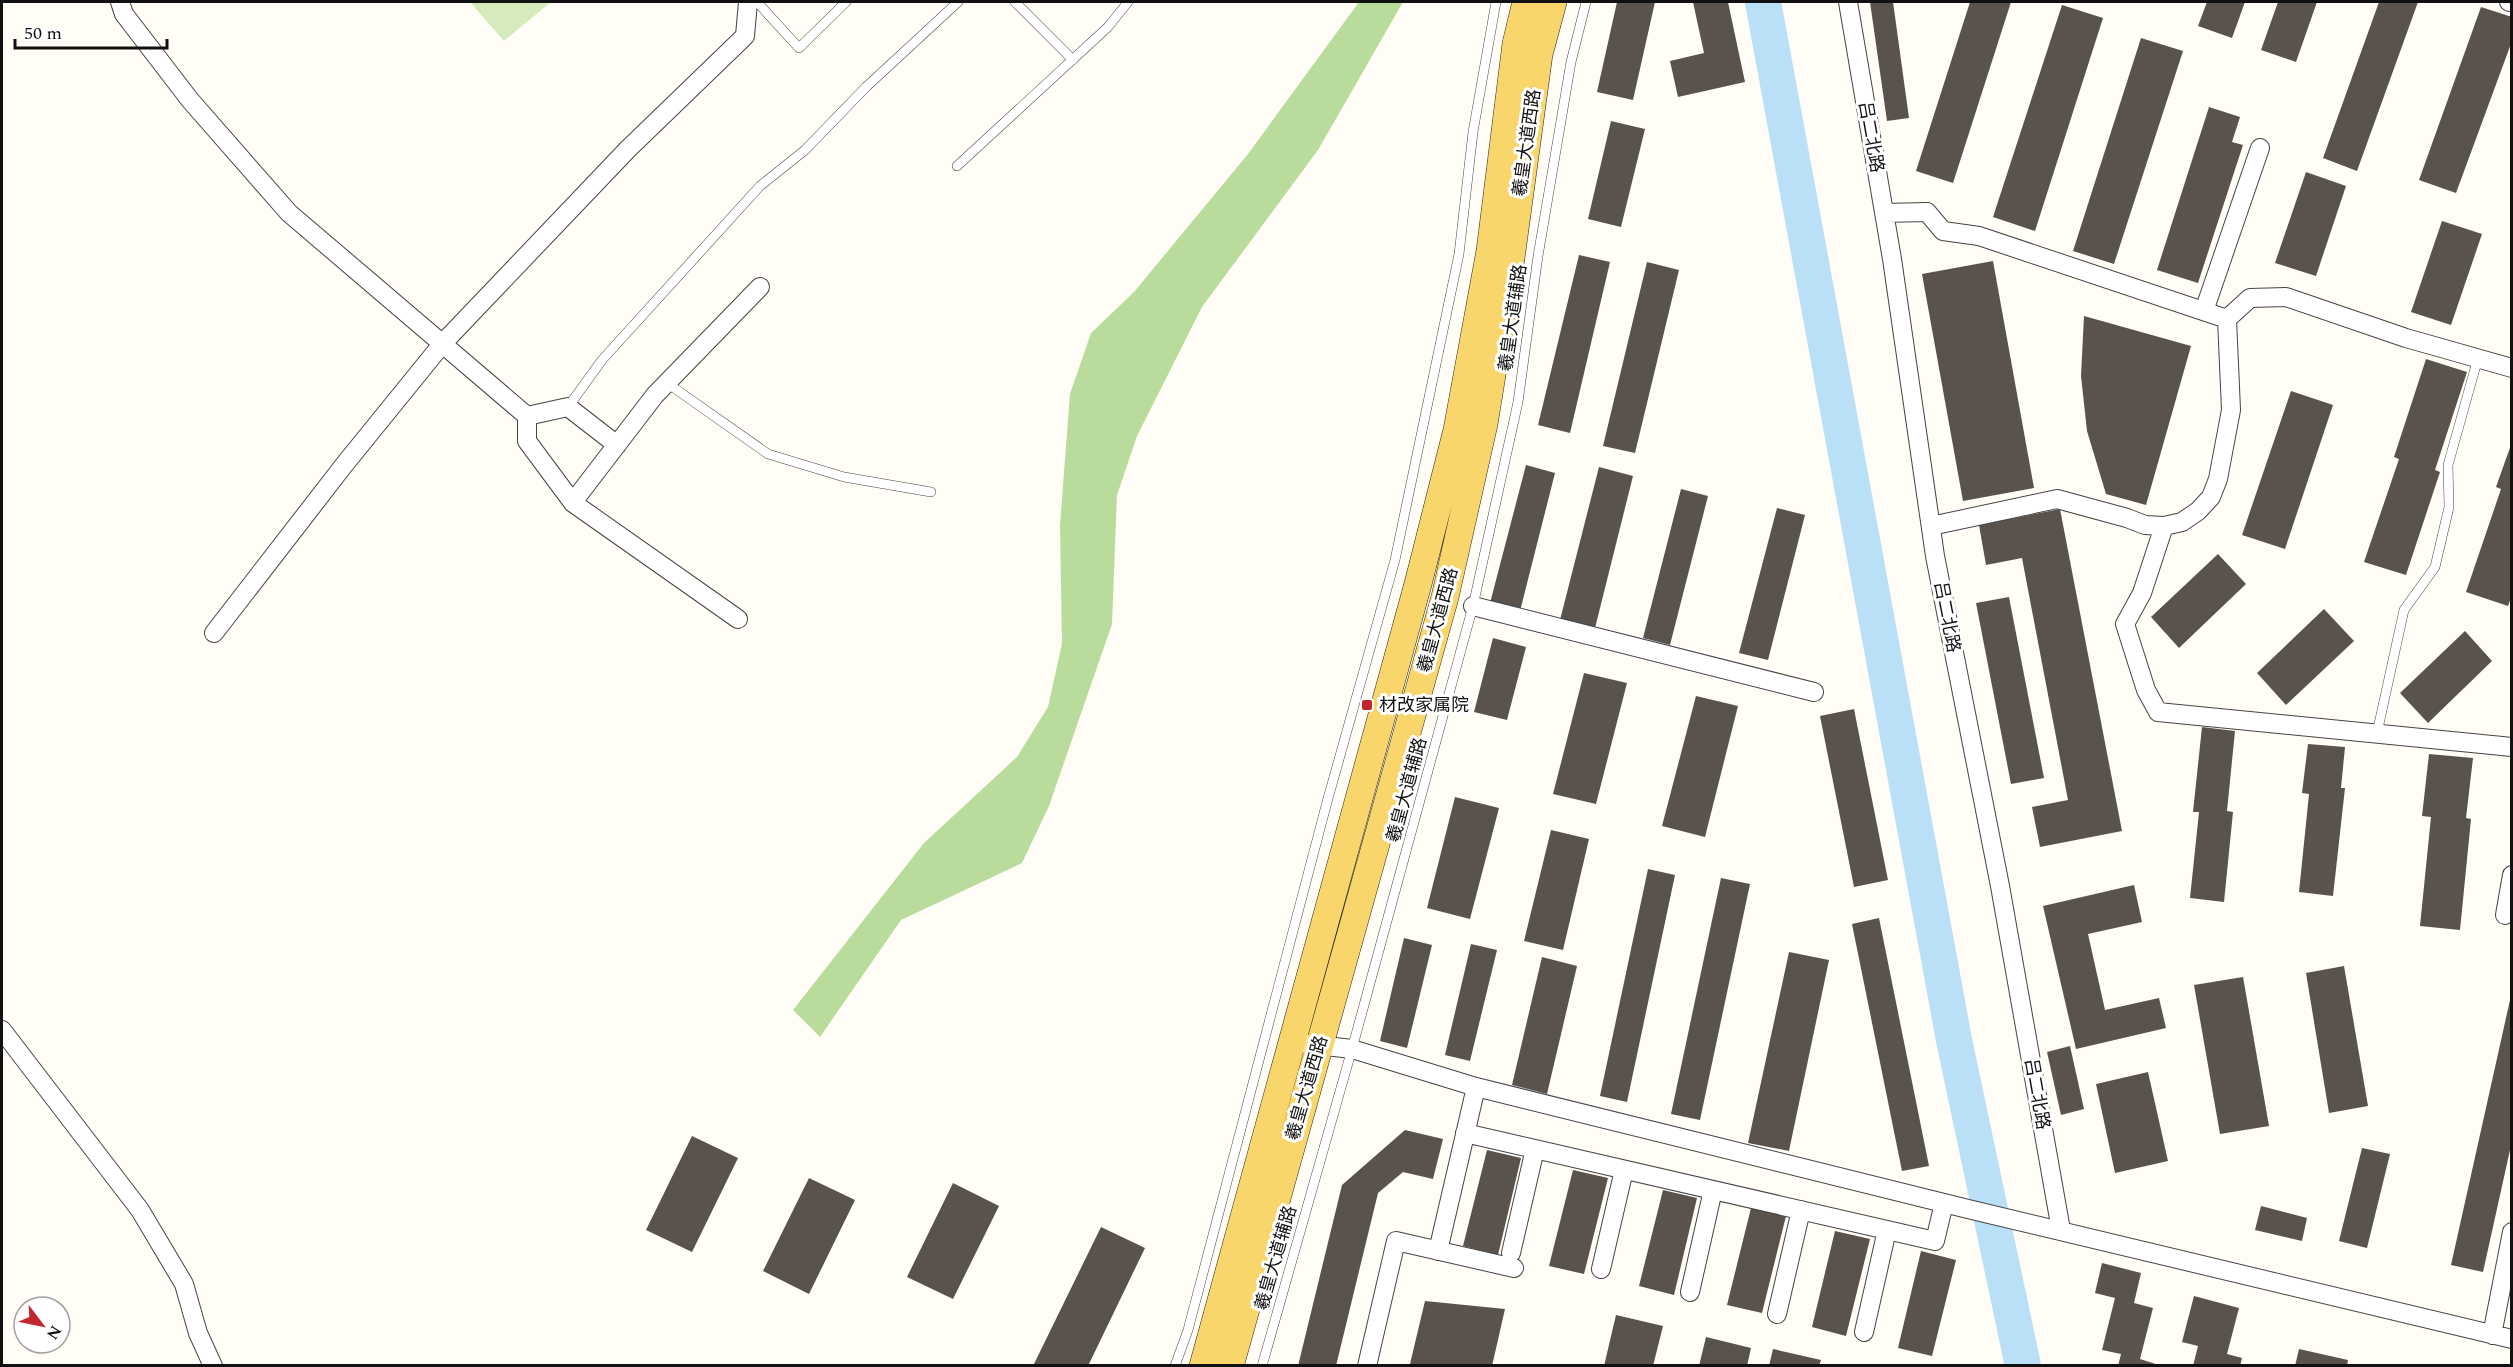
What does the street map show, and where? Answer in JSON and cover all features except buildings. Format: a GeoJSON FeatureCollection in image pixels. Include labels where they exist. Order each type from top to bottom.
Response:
{"type":"FeatureCollection","features":[{"type":"Feature","properties":{"kind":"main road","name":"羲皇大道西路"},"geometry":{"type":"LineString","coordinates":[[1203,1365],[1418,584],[1457,430],[1490,251],[1516,44],[1526,2]]}},
{"type":"Feature","properties":{"kind":"main road","name":"羲皇大道西路"},"geometry":{"type":"LineString","coordinates":[[1230,1365],[1442,608],[1482,435],[1511,258],[1539,54],[1553,2]]}},
{"type":"Feature","properties":{"kind":"street"},"geometry":{"type":"LineString","coordinates":[[120,2],[124,14],[190,100],[290,213],[527,416],[527,441],[573,502],[738,619]]}},
{"type":"Feature","properties":{"kind":"street"},"geometry":{"type":"LineString","coordinates":[[214,633],[344,465],[443,343],[628,149],[745,36],[748,2]]}},
{"type":"Feature","properties":{"kind":"street","name":"吕二北路"},"geometry":{"type":"LineString","coordinates":[[1848,2],[1884,213],[1931,526],[2000,886],[2052,1228]]}},
{"type":"Feature","properties":{"kind":"street"},"geometry":{"type":"LineString","coordinates":[[2204,311],[2260,148]]}},
{"type":"Feature","properties":{"kind":"street"},"geometry":{"type":"LineString","coordinates":[[1884,213],[1927,212],[1943,231],[1979,236],[2227,319]]}},
{"type":"Feature","properties":{"kind":"street"},"geometry":{"type":"LineString","coordinates":[[573,502],[667,383],[760,287]]}},
{"type":"Feature","properties":{"kind":"street"},"geometry":{"type":"LineString","coordinates":[[2227,319],[2250,298],[2286,297],[2406,338],[2511,368]]}},
{"type":"Feature","properties":{"kind":"street"},"geometry":{"type":"LineString","coordinates":[[1931,526],[2057,499],[2145,525],[2164,526],[2182,522],[2198,511],[2211,497],[2218,479],[2231,410],[2227,319]]}},
{"type":"Feature","properties":{"kind":"street"},"geometry":{"type":"LineString","coordinates":[[527,416],[568,407],[617,445]]}},
{"type":"Feature","properties":{"kind":"street"},"geometry":{"type":"LineString","coordinates":[[2164,526],[2142,593],[2125,624],[2146,690],[2157,712],[2511,747]]}},
{"type":"Feature","properties":{"kind":"street"},"geometry":{"type":"LineString","coordinates":[[1473,606],[1814,692]]}},
{"type":"Feature","properties":{"kind":"street"},"geometry":{"type":"LineString","coordinates":[[2505,915],[2511,875]]}},
{"type":"Feature","properties":{"kind":"street"},"geometry":{"type":"LineString","coordinates":[[2,1030],[140,1210],[184,1284],[198,1333],[213,1365]]}},
{"type":"Feature","properties":{"kind":"street"},"geometry":{"type":"LineString","coordinates":[[1291,1042],[1352,1049],[1476,1087],[1968,1209],[2511,1339]]}},
{"type":"Feature","properties":{"kind":"street"},"geometry":{"type":"LineString","coordinates":[[1438,1251],[1476,1087]]}},
{"type":"Feature","properties":{"kind":"street"},"geometry":{"type":"LineString","coordinates":[[1465,1133],[1935,1241],[1944,1203]]}},
{"type":"Feature","properties":{"kind":"street"},"geometry":{"type":"LineString","coordinates":[[1367,1365],[1396,1241],[1438,1251],[1513,1261],[1535,1149]]}},
{"type":"Feature","properties":{"kind":"street"},"geometry":{"type":"LineString","coordinates":[[1601,1269],[1624,1170]]}},
{"type":"Feature","properties":{"kind":"street"},"geometry":{"type":"LineString","coordinates":[[1690,1292],[1713,1190]]}},
{"type":"Feature","properties":{"kind":"street"},"geometry":{"type":"LineString","coordinates":[[1777,1314],[1801,1210]]}},
{"type":"Feature","properties":{"kind":"street"},"geometry":{"type":"LineString","coordinates":[[1864,1332],[1887,1230]]}},
{"type":"Feature","properties":{"kind":"street"},"geometry":{"type":"LineString","coordinates":[[2492,1335],[2511,1232]]}},
{"type":"Feature","properties":{"kind":"lane"},"geometry":{"type":"LineString","coordinates":[[757,2],[799,48],[846,2]]}},
{"type":"Feature","properties":{"kind":"lane"},"geometry":{"type":"LineString","coordinates":[[568,407],[602,360],[760,186],[805,150],[866,87],[958,2]]}},
{"type":"Feature","properties":{"kind":"lane"},"geometry":{"type":"LineString","coordinates":[[1015,2],[1072,60]]}},
{"type":"Feature","properties":{"kind":"lane"},"geometry":{"type":"LineString","coordinates":[[957,166],[1108,27],[1128,2]]}},
{"type":"Feature","properties":{"kind":"lane"},"geometry":{"type":"LineString","coordinates":[[1175,1365],[1188,1330],[1327,802],[1395,560],[1459,254],[1473,132],[1496,2]]}},
{"type":"Feature","properties":{"kind":"lane","name":"羲皇大道辅路"},"geometry":{"type":"LineString","coordinates":[[1262,1365],[1352,1049],[1473,606],[1518,402],[1555,153],[1571,62],[1586,2]]}},
{"type":"Feature","properties":{"kind":"lane"},"geometry":{"type":"LineString","coordinates":[[2377,734],[2404,610],[2435,567],[2449,507],[2448,465],[2478,358]]}},
{"type":"Feature","properties":{"kind":"lane"},"geometry":{"type":"LineString","coordinates":[[667,383],[768,454],[844,477],[930,492]]}},
{"type":"Feature","properties":{"kind":"green space"},"geometry":{"type":"Polygon","coordinates":[[[470,2],[551,2],[504,41],[470,2]]]}},
{"type":"Feature","properties":{"kind":"green space"},"geometry":{"type":"Polygon","coordinates":[[[1359,2],[1403,2],[1318,150],[1202,307],[1137,436],[1117,495],[1112,624],[1049,806],[1022,863],[901,920],[820,1037],[793,1010],[924,843],[1017,757],[1048,707],[1062,644],[1060,525],[1070,394],[1091,333],[1134,292],[1248,154],[1359,2]]]}},
{"type":"Feature","properties":{"kind":"waterway"},"geometry":{"type":"LineString","coordinates":[[1763,2],[1954,1040],[2023,1366]]}},
{"type":"Feature","properties":{"kind":"place","name":"材改家属院"},"geometry":{"type":"Point","coordinates":[1367,705]}}]}
